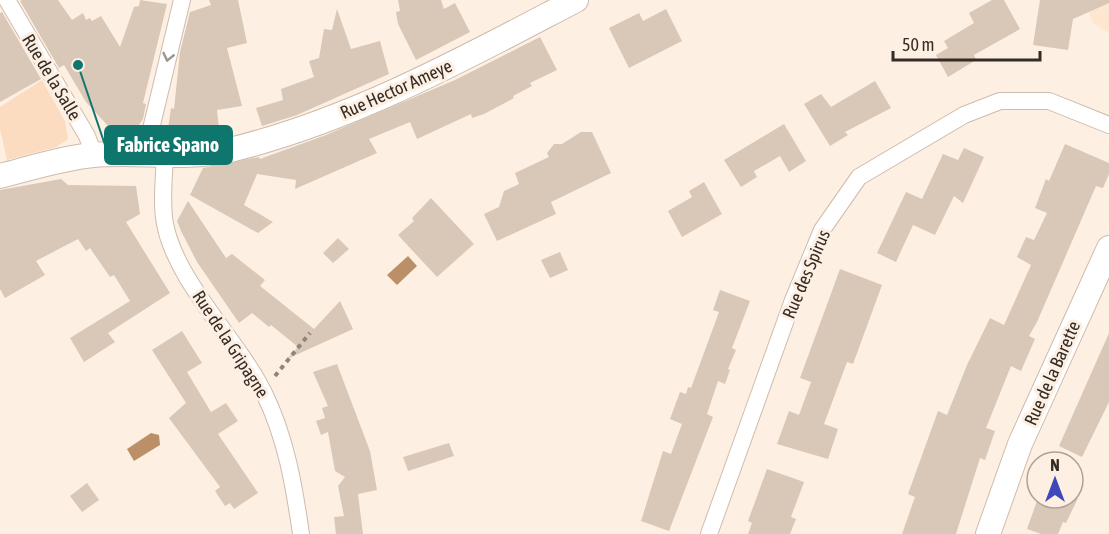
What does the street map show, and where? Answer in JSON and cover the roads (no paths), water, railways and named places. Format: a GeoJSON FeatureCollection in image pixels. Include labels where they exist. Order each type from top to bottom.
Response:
{"type":"FeatureCollection","features":[{"type":"Feature","properties":{"kind":"street","name":"Rue de la Salle"},"geometry":{"type":"LineString","coordinates":[[7,0],[87,136],[94,155]]}},
{"type":"Feature","properties":{"kind":"street","name":"Rue de la Gripagne"},"geometry":{"type":"LineString","coordinates":[[182,0],[155,155],[165,223],[170,244],[186,275],[263,391],[277,423],[290,465],[301,534]]}},
{"type":"Feature","properties":{"kind":"street","name":"Rue Hector Ameye"},"geometry":{"type":"LineString","coordinates":[[0,176],[49,163],[94,155],[155,155],[229,150],[315,123],[382,97],[576,0]]}},
{"type":"Feature","properties":{"kind":"street","name":"Rue des Spirus"},"geometry":{"type":"LineString","coordinates":[[709,534],[793,300],[822,230],[859,177],[907,146],[964,115],[1000,101],[1048,101],[1109,125]]}},
{"type":"Feature","properties":{"kind":"street","name":"Rue de la Barette"},"geometry":{"type":"LineString","coordinates":[[988,534],[1020,444],[1109,248]]}},
{"type":"Feature","properties":{"kind":"place","name":"Fabrice Spano"},"geometry":{"type":"Point","coordinates":[78,65]}}]}
